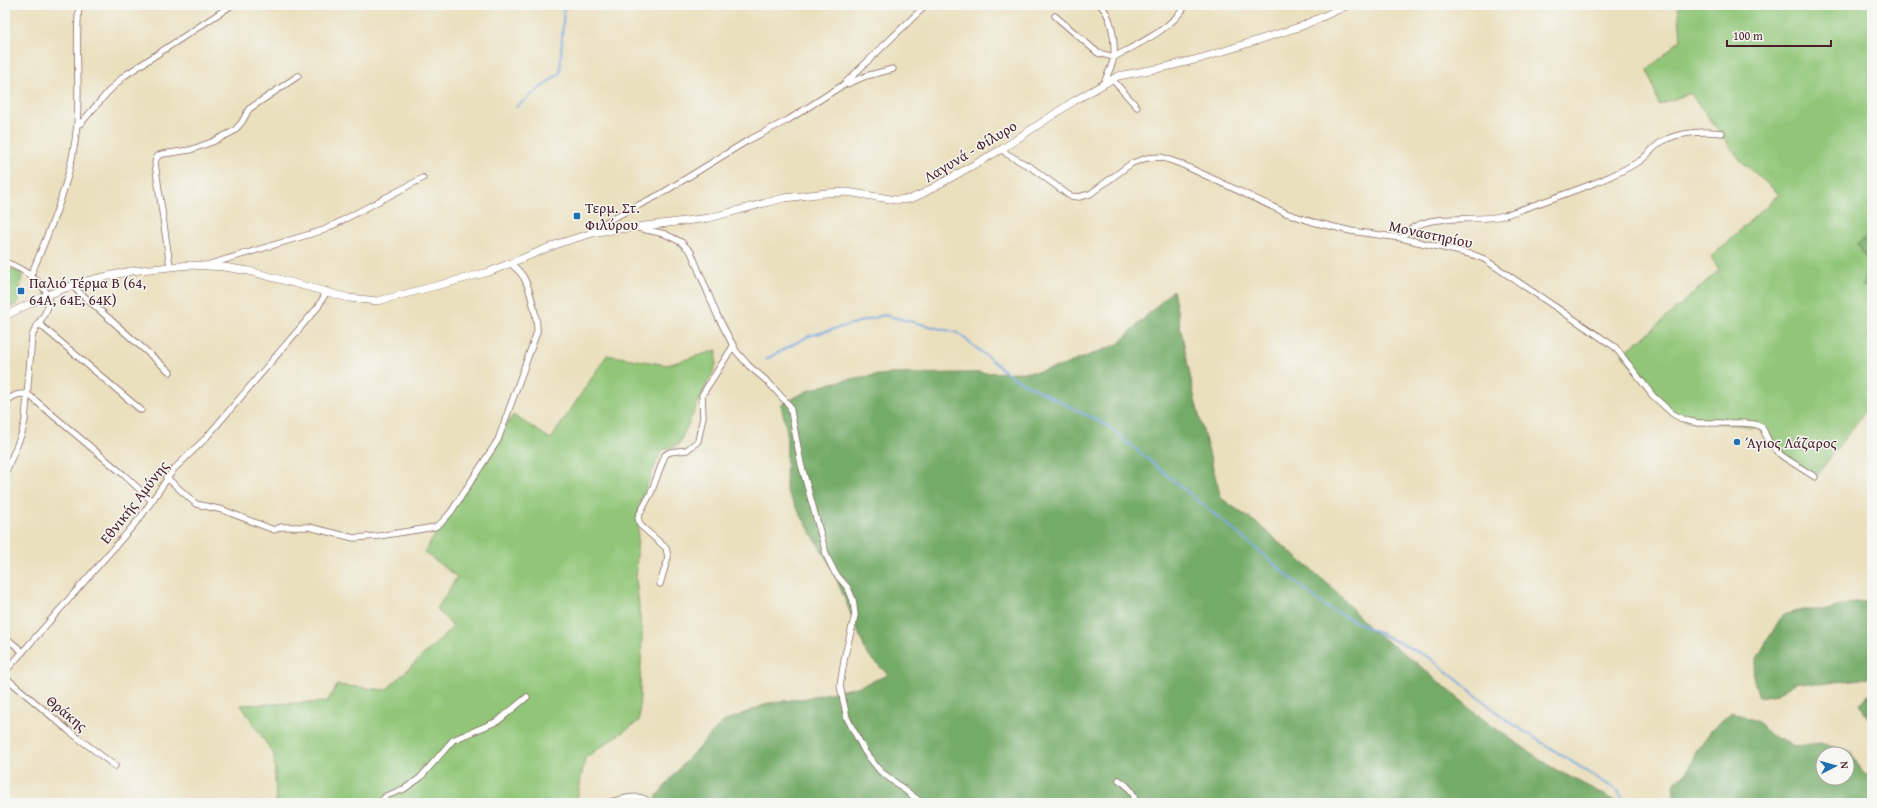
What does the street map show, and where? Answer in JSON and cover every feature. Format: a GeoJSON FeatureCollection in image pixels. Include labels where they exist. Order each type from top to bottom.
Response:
{"type":"FeatureCollection","features":[{"type":"Feature","properties":{"kind":"street"},"geometry":{"type":"LineString","coordinates":[[31,275],[61,200],[73,150],[77,125],[79,5]]}},
{"type":"Feature","properties":{"kind":"street"},"geometry":{"type":"LineString","coordinates":[[77,125],[81,123],[124,76],[232,5]]}},
{"type":"Feature","properties":{"kind":"street"},"geometry":{"type":"LineString","coordinates":[[584,235],[613,218],[659,195],[747,141],[801,112],[843,85],[926,5]]}},
{"type":"Feature","properties":{"kind":"street"},"geometry":{"type":"LineString","coordinates":[[1100,5],[1107,14],[1111,24],[1114,57],[1104,83]]}},
{"type":"Feature","properties":{"kind":"street"},"geometry":{"type":"LineString","coordinates":[[1055,16],[1098,53],[1114,57],[1169,25],[1180,15],[1186,5]]}},
{"type":"Feature","properties":{"kind":"street","name":"Λαγυνά - Φίλυρο"},"geometry":{"type":"LineString","coordinates":[[5,316],[71,285],[119,274],[170,266],[205,266],[249,271],[361,300],[384,300],[489,272],[584,235],[709,218],[784,198],[826,193],[847,192],[887,200],[910,199],[922,194],[1002,149],[1112,79],[1128,73],[1178,64],[1245,44],[1302,26],[1348,5]]}},
{"type":"Feature","properties":{"kind":"street"},"geometry":{"type":"LineString","coordinates":[[843,85],[866,76],[893,69]]}},
{"type":"Feature","properties":{"kind":"street"},"geometry":{"type":"LineString","coordinates":[[170,266],[155,163],[156,158],[163,154],[190,150],[212,142],[234,131],[242,122],[249,109],[298,76]]}},
{"type":"Feature","properties":{"kind":"street"},"geometry":{"type":"LineString","coordinates":[[1112,79],[1137,107]]}},
{"type":"Feature","properties":{"kind":"street"},"geometry":{"type":"LineString","coordinates":[[1402,238],[1410,229],[1425,222],[1496,217],[1602,180],[1640,161],[1661,142],[1668,139],[1682,135],[1722,132]]}},
{"type":"Feature","properties":{"kind":"street","name":"Μοναστηρίου"},"geometry":{"type":"LineString","coordinates":[[1002,149],[1032,168],[1070,196],[1080,197],[1090,194],[1132,163],[1147,158],[1161,157],[1187,166],[1298,217],[1351,231],[1402,238],[1464,252],[1484,259],[1615,346],[1653,396],[1674,414],[1684,420],[1698,423],[1742,423],[1762,427],[1770,442],[1782,456],[1815,476]]}},
{"type":"Feature","properties":{"kind":"street"},"geometry":{"type":"LineString","coordinates":[[205,266],[324,230],[423,178]]}},
{"type":"Feature","properties":{"kind":"street"},"geometry":{"type":"LineString","coordinates":[[636,227],[665,234],[681,242],[691,252],[717,315],[736,351],[749,366],[768,382],[790,406],[801,464],[827,558],[835,573],[848,588],[854,600],[855,615],[845,655],[840,686],[847,718],[865,752],[880,771],[922,803]]}},
{"type":"Feature","properties":{"kind":"street"},"geometry":{"type":"LineString","coordinates":[[5,262],[20,268],[31,275],[47,295],[47,308],[38,323],[31,342],[26,412],[22,433],[5,474]]}},
{"type":"Feature","properties":{"kind":"street"},"geometry":{"type":"LineString","coordinates":[[166,477],[196,504],[223,510],[274,530],[280,527],[309,526],[354,538],[379,536],[435,527],[451,512],[498,440],[537,332],[537,325],[526,284],[520,272],[511,264]]}},
{"type":"Feature","properties":{"kind":"street"},"geometry":{"type":"LineString","coordinates":[[71,285],[170,372]]}},
{"type":"Feature","properties":{"kind":"street","name":"Εθνικής Αμύνης"},"geometry":{"type":"LineString","coordinates":[[5,672],[140,518],[166,477],[195,450],[242,396],[318,307],[327,292]]}},
{"type":"Feature","properties":{"kind":"street"},"geometry":{"type":"LineString","coordinates":[[38,323],[141,410]]}},
{"type":"Feature","properties":{"kind":"street"},"geometry":{"type":"LineString","coordinates":[[660,584],[668,557],[666,548],[640,525],[638,517],[651,493],[665,455],[670,452],[687,450],[698,441],[703,416],[702,403],[704,390],[713,379],[734,345]]}},
{"type":"Feature","properties":{"kind":"street"},"geometry":{"type":"LineString","coordinates":[[5,402],[17,394],[27,395],[49,411],[151,500]]}},
{"type":"Feature","properties":{"kind":"street"},"geometry":{"type":"LineString","coordinates":[[5,647],[10,641],[23,652]]}},
{"type":"Feature","properties":{"kind":"street","name":"Θράκης"},"geometry":{"type":"LineString","coordinates":[[5,677],[69,731],[115,766]]}},
{"type":"Feature","properties":{"kind":"street"},"geometry":{"type":"LineString","coordinates":[[380,803],[386,796],[404,789],[420,778],[453,740],[498,721],[527,697]]}},
{"type":"Feature","properties":{"kind":"street"},"geometry":{"type":"LineString","coordinates":[[1119,780],[1126,785],[1135,798],[1135,803]]}},
{"type":"Feature","properties":{"kind":"street"},"geometry":{"type":"LineString","coordinates":[[606,803],[637,797],[644,798],[649,803]]}},
{"type":"Feature","properties":{"kind":"green space"},"geometry":{"type":"Polygon","coordinates":[[[1678,5],[1872,5],[1872,233],[1858,243],[1868,263],[1862,286],[1872,288],[1872,403],[1815,477],[1782,456],[1761,427],[1684,420],[1664,406],[1622,354],[1649,333],[1719,270],[1711,257],[1779,194],[1741,161],[1690,93],[1659,105],[1648,70],[1681,39],[1678,5]]]}},
{"type":"Feature","properties":{"kind":"green space"},"geometry":{"type":"Polygon","coordinates":[[[1872,233],[1872,288],[1862,286],[1868,263],[1858,243],[1872,233]]]}},
{"type":"Feature","properties":{"kind":"green space"},"geometry":{"type":"Polygon","coordinates":[[[5,267],[22,273],[19,301],[17,304],[5,310],[5,267]]]}},
{"type":"Feature","properties":{"kind":"green space"},"geometry":{"type":"Polygon","coordinates":[[[1173,290],[1195,400],[1221,498],[1259,525],[1335,590],[1372,631],[1413,660],[1488,723],[1553,768],[1620,803],[655,803],[657,796],[683,764],[723,722],[769,703],[806,698],[857,687],[888,675],[867,654],[833,570],[786,490],[787,432],[781,405],[807,391],[832,383],[861,377],[888,374],[1036,372],[1062,366],[1118,344],[1173,290]]]}},
{"type":"Feature","properties":{"kind":"green space"},"geometry":{"type":"Polygon","coordinates":[[[717,350],[716,365],[679,444],[661,451],[639,505],[636,578],[642,634],[639,721],[585,758],[577,800],[572,803],[276,803],[274,755],[241,705],[327,702],[337,685],[386,690],[453,627],[437,609],[457,577],[424,552],[513,415],[551,439],[607,355],[667,365],[717,350]]]}},
{"type":"Feature","properties":{"kind":"green space"},"geometry":{"type":"Polygon","coordinates":[[[1872,601],[1872,673],[1868,678],[1820,684],[1797,682],[1777,694],[1759,697],[1753,679],[1754,669],[1760,653],[1782,615],[1803,610],[1827,610],[1848,604],[1872,601]]]}},
{"type":"Feature","properties":{"kind":"green space"},"geometry":{"type":"Polygon","coordinates":[[[1872,691],[1872,720],[1868,718],[1860,704],[1872,691]]]}},
{"type":"Feature","properties":{"kind":"green space"},"geometry":{"type":"Polygon","coordinates":[[[1731,712],[1757,721],[1770,735],[1794,746],[1820,743],[1830,746],[1815,746],[1815,786],[1855,786],[1855,759],[1863,773],[1872,775],[1872,803],[1675,803],[1673,785],[1688,770],[1696,751],[1711,731],[1731,712]]]}},
{"type":"Feature","properties":{"kind":"waterway"},"geometry":{"type":"LineString","coordinates":[[516,107],[560,73],[564,5]]}},
{"type":"Feature","properties":{"kind":"waterway"},"geometry":{"type":"LineString","coordinates":[[766,359],[809,336],[884,315],[958,333],[1012,377],[1108,426],[1326,607],[1430,658],[1508,721],[1618,791],[1625,803]]}},
{"type":"Feature","properties":{"kind":"place","name":"Τερμ. Στ. Φιλύρου"},"geometry":{"type":"Point","coordinates":[577,216]}},
{"type":"Feature","properties":{"kind":"place","name":"Παλιό Τέρμα B (64, 64Α, 64Ε, 64Κ)"},"geometry":{"type":"Point","coordinates":[21,291]}},
{"type":"Feature","properties":{"kind":"place","name":"Άγιος Λάζαρος"},"geometry":{"type":"Point","coordinates":[1737,442]}}]}
